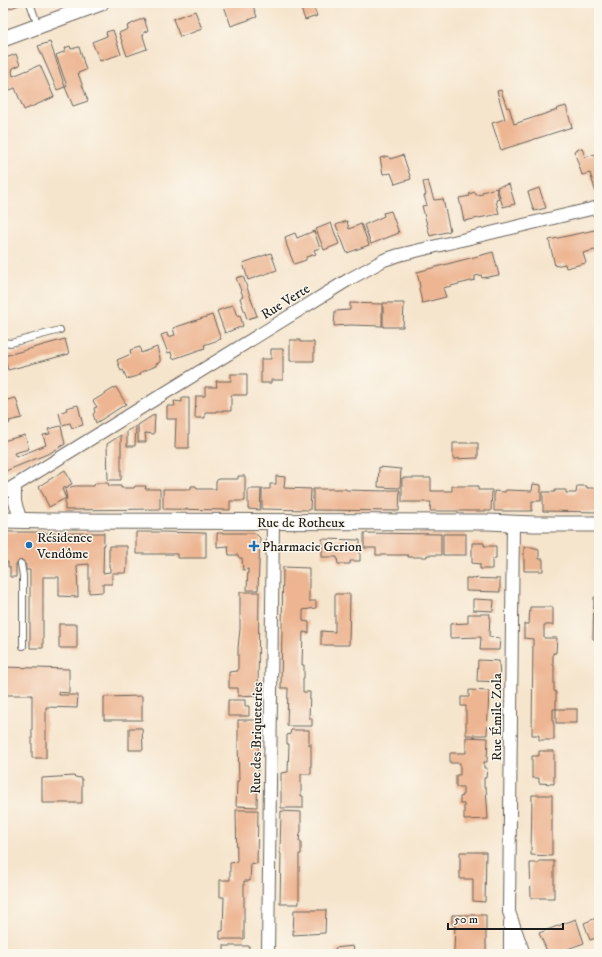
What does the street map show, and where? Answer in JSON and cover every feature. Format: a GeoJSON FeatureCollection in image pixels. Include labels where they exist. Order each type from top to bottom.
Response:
{"type":"FeatureCollection","features":[{"type":"Feature","properties":{"kind":"street"},"geometry":{"type":"LineString","coordinates":[[3,39],[101,3]]}},
{"type":"Feature","properties":{"kind":"street","name":"Rue Verte"},"geometry":{"type":"LineString","coordinates":[[3,493],[348,280],[384,260],[422,249],[599,207]]}},
{"type":"Feature","properties":{"kind":"street"},"geometry":{"type":"LineString","coordinates":[[15,486],[15,502],[21,523]]}},
{"type":"Feature","properties":{"kind":"street","name":"Rue de Rotheux"},"geometry":{"type":"LineString","coordinates":[[3,520],[21,523],[273,522],[599,524]]}},
{"type":"Feature","properties":{"kind":"street","name":"Rue des Briqueteries"},"geometry":{"type":"LineString","coordinates":[[268,954],[273,522]]}},
{"type":"Feature","properties":{"kind":"street","name":"Rue Émile Zola"},"geometry":{"type":"LineString","coordinates":[[510,954],[509,912],[513,523]]}},
{"type":"Feature","properties":{"kind":"street","name":"Rue Émile Zola"},"geometry":{"type":"LineString","coordinates":[[509,912],[524,954]]}},
{"type":"Feature","properties":{"kind":"lane"},"geometry":{"type":"LineString","coordinates":[[30,3],[38,26]]}},
{"type":"Feature","properties":{"kind":"lane"},"geometry":{"type":"LineString","coordinates":[[3,342],[11,343],[60,330]]}},
{"type":"Feature","properties":{"kind":"lane"},"geometry":{"type":"LineString","coordinates":[[21,564],[23,576],[23,646]]}},
{"type":"Feature","properties":{"kind":"building"},"geometry":{"type":"Polygon","coordinates":[[[3,3],[24,3],[3,11],[3,3]]]}},
{"type":"Feature","properties":{"kind":"building"},"geometry":{"type":"Polygon","coordinates":[[[223,3],[252,3],[257,17],[231,26],[223,3]]]}},
{"type":"Feature","properties":{"kind":"building"},"geometry":{"type":"Polygon","coordinates":[[[299,3],[312,3],[317,16],[305,20],[299,3]]]}},
{"type":"Feature","properties":{"kind":"building"},"geometry":{"type":"Polygon","coordinates":[[[195,11],[202,29],[180,37],[173,19],[195,11]]]}},
{"type":"Feature","properties":{"kind":"building"},"geometry":{"type":"Polygon","coordinates":[[[144,18],[148,31],[144,32],[143,36],[147,49],[127,56],[119,33],[128,29],[127,26],[144,18]]]}},
{"type":"Feature","properties":{"kind":"building"},"geometry":{"type":"Polygon","coordinates":[[[113,30],[121,54],[100,61],[92,42],[107,36],[106,32],[113,30]]]}},
{"type":"Feature","properties":{"kind":"building"},"geometry":{"type":"Polygon","coordinates":[[[50,42],[65,87],[57,90],[38,46],[50,42]]]}},
{"type":"Feature","properties":{"kind":"building"},"geometry":{"type":"Polygon","coordinates":[[[70,46],[71,49],[79,47],[86,70],[78,73],[88,101],[73,106],[65,87],[67,86],[56,55],[66,51],[65,48],[70,46]]]}},
{"type":"Feature","properties":{"kind":"building"},"geometry":{"type":"Polygon","coordinates":[[[16,54],[20,65],[13,68],[13,76],[40,65],[54,97],[24,110],[15,88],[10,90],[3,70],[3,59],[16,54]]]}},
{"type":"Feature","properties":{"kind":"building"},"geometry":{"type":"Polygon","coordinates":[[[501,90],[507,108],[509,107],[514,124],[566,106],[572,127],[501,150],[492,123],[505,119],[497,91],[501,90]]]}},
{"type":"Feature","properties":{"kind":"building"},"geometry":{"type":"Polygon","coordinates":[[[582,148],[585,157],[599,153],[599,195],[597,196],[590,173],[582,175],[574,151],[582,148]]]}},
{"type":"Feature","properties":{"kind":"building"},"geometry":{"type":"Polygon","coordinates":[[[403,155],[411,179],[395,184],[391,173],[383,174],[380,158],[388,156],[390,159],[403,155]]]}},
{"type":"Feature","properties":{"kind":"building"},"geometry":{"type":"Polygon","coordinates":[[[428,181],[434,200],[443,199],[450,231],[430,236],[422,206],[427,205],[424,196],[426,195],[423,182],[428,181]]]}},
{"type":"Feature","properties":{"kind":"building"},"geometry":{"type":"Polygon","coordinates":[[[509,184],[515,204],[503,207],[497,187],[509,184]]]}},
{"type":"Feature","properties":{"kind":"building"},"geometry":{"type":"Polygon","coordinates":[[[496,188],[499,199],[496,200],[499,214],[464,221],[459,198],[470,196],[469,194],[475,192],[476,195],[483,194],[482,192],[496,188]]]}},
{"type":"Feature","properties":{"kind":"building"},"geometry":{"type":"Polygon","coordinates":[[[539,188],[546,208],[534,211],[528,192],[539,188]]]}},
{"type":"Feature","properties":{"kind":"building"},"geometry":{"type":"Polygon","coordinates":[[[391,211],[399,233],[371,244],[364,225],[384,216],[383,213],[391,211]]]}},
{"type":"Feature","properties":{"kind":"building"},"geometry":{"type":"Polygon","coordinates":[[[347,221],[349,229],[361,224],[369,245],[347,253],[336,225],[347,221]]]}},
{"type":"Feature","properties":{"kind":"building"},"geometry":{"type":"Polygon","coordinates":[[[331,223],[339,244],[324,250],[316,229],[331,223]]]}},
{"type":"Feature","properties":{"kind":"building"},"geometry":{"type":"Polygon","coordinates":[[[599,229],[599,249],[583,253],[586,263],[566,268],[565,264],[555,266],[549,240],[599,229]]]}},
{"type":"Feature","properties":{"kind":"building"},"geometry":{"type":"Polygon","coordinates":[[[314,231],[320,248],[314,250],[316,254],[306,257],[306,260],[294,264],[285,237],[295,233],[297,238],[314,231]]]}},
{"type":"Feature","properties":{"kind":"building"},"geometry":{"type":"Polygon","coordinates":[[[493,252],[499,275],[482,278],[481,275],[475,276],[475,280],[443,288],[446,297],[422,303],[417,272],[493,252]]]}},
{"type":"Feature","properties":{"kind":"building"},"geometry":{"type":"Polygon","coordinates":[[[271,253],[277,270],[248,280],[243,263],[271,253]]]}},
{"type":"Feature","properties":{"kind":"building"},"geometry":{"type":"Polygon","coordinates":[[[243,276],[257,316],[247,319],[240,298],[243,296],[236,278],[243,276]]]}},
{"type":"Feature","properties":{"kind":"building"},"geometry":{"type":"Polygon","coordinates":[[[350,303],[382,304],[382,326],[334,326],[335,311],[350,310],[350,303]]]}},
{"type":"Feature","properties":{"kind":"building"},"geometry":{"type":"Polygon","coordinates":[[[383,303],[404,303],[403,327],[383,327],[383,303]]]}},
{"type":"Feature","properties":{"kind":"building"},"geometry":{"type":"Polygon","coordinates":[[[233,305],[237,316],[240,315],[243,326],[225,333],[217,311],[233,305]]]}},
{"type":"Feature","properties":{"kind":"building"},"geometry":{"type":"Polygon","coordinates":[[[212,315],[221,339],[204,345],[205,348],[173,359],[171,352],[168,353],[161,335],[167,333],[168,337],[175,335],[173,328],[212,315]]]}},
{"type":"Feature","properties":{"kind":"building"},"geometry":{"type":"Polygon","coordinates":[[[65,339],[69,354],[8,370],[4,356],[65,339]]]}},
{"type":"Feature","properties":{"kind":"building"},"geometry":{"type":"Polygon","coordinates":[[[290,340],[314,342],[314,361],[290,361],[290,340]]]}},
{"type":"Feature","properties":{"kind":"building"},"geometry":{"type":"Polygon","coordinates":[[[140,347],[141,353],[157,347],[160,362],[156,364],[156,366],[141,372],[140,375],[127,379],[123,370],[121,371],[117,360],[131,354],[130,350],[140,347]]]}},
{"type":"Feature","properties":{"kind":"building"},"geometry":{"type":"Polygon","coordinates":[[[271,349],[283,349],[283,380],[271,380],[271,383],[261,383],[261,359],[271,359],[271,349]]]}},
{"type":"Feature","properties":{"kind":"building"},"geometry":{"type":"Polygon","coordinates":[[[231,374],[247,374],[247,395],[231,395],[231,411],[205,412],[205,418],[195,418],[196,396],[205,396],[205,387],[217,387],[216,381],[231,381],[231,374]]]}},
{"type":"Feature","properties":{"kind":"building"},"geometry":{"type":"Polygon","coordinates":[[[116,387],[126,404],[96,423],[93,414],[95,412],[94,408],[97,407],[93,401],[116,387]]]}},
{"type":"Feature","properties":{"kind":"building"},"geometry":{"type":"Polygon","coordinates":[[[16,398],[22,418],[3,424],[3,401],[16,398]]]}},
{"type":"Feature","properties":{"kind":"building"},"geometry":{"type":"Polygon","coordinates":[[[182,398],[189,398],[189,448],[175,448],[176,419],[167,419],[167,406],[175,406],[174,401],[182,402],[182,398]]]}},
{"type":"Feature","properties":{"kind":"building"},"geometry":{"type":"Polygon","coordinates":[[[78,405],[83,425],[72,428],[70,423],[62,425],[59,413],[67,410],[66,408],[78,405]]]}},
{"type":"Feature","properties":{"kind":"building"},"geometry":{"type":"Polygon","coordinates":[[[155,414],[154,434],[145,433],[146,442],[138,442],[138,425],[155,414]]]}},
{"type":"Feature","properties":{"kind":"building"},"geometry":{"type":"Polygon","coordinates":[[[61,426],[65,444],[50,453],[3,472],[3,441],[25,435],[29,449],[14,453],[16,457],[46,445],[43,435],[50,434],[48,429],[61,426]]]}},
{"type":"Feature","properties":{"kind":"building"},"geometry":{"type":"Polygon","coordinates":[[[136,426],[135,446],[127,446],[127,431],[136,426]]]}},
{"type":"Feature","properties":{"kind":"building"},"geometry":{"type":"Polygon","coordinates":[[[121,435],[121,480],[108,480],[107,444],[121,435]]]}},
{"type":"Feature","properties":{"kind":"building"},"geometry":{"type":"Polygon","coordinates":[[[453,443],[478,443],[478,458],[453,459],[453,443]]]}},
{"type":"Feature","properties":{"kind":"building"},"geometry":{"type":"Polygon","coordinates":[[[379,467],[401,469],[400,488],[378,487],[379,467]]]}},
{"type":"Feature","properties":{"kind":"building"},"geometry":{"type":"Polygon","coordinates":[[[65,470],[72,484],[62,489],[66,498],[49,507],[39,486],[65,470]]]}},
{"type":"Feature","properties":{"kind":"building"},"geometry":{"type":"Polygon","coordinates":[[[238,476],[245,476],[245,501],[230,501],[230,510],[163,509],[163,489],[191,489],[191,486],[196,486],[197,489],[216,489],[216,482],[218,479],[238,479],[238,476]]]}},
{"type":"Feature","properties":{"kind":"building"},"geometry":{"type":"Polygon","coordinates":[[[276,476],[285,477],[284,488],[311,489],[310,510],[262,509],[262,489],[270,489],[270,484],[276,484],[276,476]]]}},
{"type":"Feature","properties":{"kind":"building"},"geometry":{"type":"Polygon","coordinates":[[[402,478],[431,478],[431,491],[452,491],[452,486],[478,486],[478,490],[492,490],[491,511],[430,511],[431,502],[402,502],[402,478]]]}},
{"type":"Feature","properties":{"kind":"building"},"geometry":{"type":"Polygon","coordinates":[[[95,483],[108,483],[109,486],[121,486],[121,488],[146,486],[145,489],[160,489],[160,509],[65,510],[65,500],[67,499],[65,489],[74,486],[94,486],[95,483]]]}},
{"type":"Feature","properties":{"kind":"building"},"geometry":{"type":"Polygon","coordinates":[[[533,484],[541,485],[541,501],[532,501],[532,511],[494,511],[494,491],[532,491],[533,484]]]}},
{"type":"Feature","properties":{"kind":"building"},"geometry":{"type":"Polygon","coordinates":[[[577,486],[599,488],[599,512],[543,511],[543,492],[566,490],[566,493],[576,493],[577,486]]]}},
{"type":"Feature","properties":{"kind":"building"},"geometry":{"type":"Polygon","coordinates":[[[248,489],[261,489],[260,510],[248,509],[248,489]]]}},
{"type":"Feature","properties":{"kind":"building"},"geometry":{"type":"Polygon","coordinates":[[[313,489],[400,490],[399,511],[313,510],[313,489]]]}},
{"type":"Feature","properties":{"kind":"building"},"geometry":{"type":"Polygon","coordinates":[[[3,532],[104,533],[103,573],[110,572],[109,546],[127,546],[126,573],[112,573],[112,584],[103,584],[103,592],[89,593],[89,564],[77,565],[78,597],[59,596],[59,577],[43,577],[43,648],[30,648],[30,570],[26,570],[26,564],[16,564],[16,577],[10,577],[10,567],[8,567],[8,562],[3,562],[3,532]]]}},
{"type":"Feature","properties":{"kind":"building"},"geometry":{"type":"Polygon","coordinates":[[[136,532],[206,533],[206,558],[177,558],[177,554],[136,554],[136,532]]]}},
{"type":"Feature","properties":{"kind":"building"},"geometry":{"type":"Polygon","coordinates":[[[217,533],[255,533],[260,538],[258,590],[247,590],[248,569],[243,570],[242,558],[239,558],[238,555],[229,555],[228,546],[217,547],[217,533]]]}},
{"type":"Feature","properties":{"kind":"building"},"geometry":{"type":"Polygon","coordinates":[[[364,533],[441,534],[441,555],[408,557],[408,555],[376,555],[376,548],[364,548],[364,533]]]}},
{"type":"Feature","properties":{"kind":"building"},"geometry":{"type":"Polygon","coordinates":[[[443,534],[466,534],[466,555],[443,555],[443,534]]]}},
{"type":"Feature","properties":{"kind":"building"},"geometry":{"type":"Polygon","coordinates":[[[322,539],[360,540],[360,561],[350,561],[350,564],[338,564],[337,557],[322,557],[322,539]]]}},
{"type":"Feature","properties":{"kind":"building"},"geometry":{"type":"Polygon","coordinates":[[[472,543],[484,543],[484,546],[496,546],[496,558],[492,559],[492,569],[480,569],[480,564],[472,563],[472,543]]]}},
{"type":"Feature","properties":{"kind":"building"},"geometry":{"type":"Polygon","coordinates":[[[524,547],[539,549],[539,559],[543,559],[543,571],[524,571],[524,547]]]}},
{"type":"Feature","properties":{"kind":"building"},"geometry":{"type":"Polygon","coordinates":[[[283,567],[309,568],[309,601],[316,601],[316,608],[303,610],[303,621],[309,622],[309,633],[303,632],[303,692],[310,692],[309,718],[312,718],[312,726],[287,726],[288,688],[281,688],[283,567]]]}},
{"type":"Feature","properties":{"kind":"building"},"geometry":{"type":"Polygon","coordinates":[[[466,578],[500,579],[500,592],[466,591],[466,578]]]}},
{"type":"Feature","properties":{"kind":"building"},"geometry":{"type":"Polygon","coordinates":[[[240,592],[259,592],[258,695],[238,696],[238,688],[229,688],[229,672],[238,671],[240,592]]]}},
{"type":"Feature","properties":{"kind":"building"},"geometry":{"type":"Polygon","coordinates":[[[335,594],[350,594],[349,645],[321,645],[321,631],[335,632],[335,594]]]}},
{"type":"Feature","properties":{"kind":"building"},"geometry":{"type":"Polygon","coordinates":[[[594,597],[599,597],[599,639],[593,639],[594,597]]]}},
{"type":"Feature","properties":{"kind":"building"},"geometry":{"type":"Polygon","coordinates":[[[473,599],[494,600],[493,611],[473,610],[473,599]]]}},
{"type":"Feature","properties":{"kind":"building"},"geometry":{"type":"Polygon","coordinates":[[[530,607],[553,607],[553,625],[544,625],[544,638],[557,638],[556,653],[553,653],[554,691],[556,692],[556,709],[553,709],[554,740],[539,740],[539,735],[532,735],[533,639],[524,638],[524,624],[529,624],[530,607]]]}},
{"type":"Feature","properties":{"kind":"building"},"geometry":{"type":"Polygon","coordinates":[[[468,614],[490,614],[489,637],[500,638],[499,650],[480,650],[481,637],[450,638],[450,624],[468,623],[468,614]]]}},
{"type":"Feature","properties":{"kind":"building"},"geometry":{"type":"Polygon","coordinates":[[[59,624],[77,624],[77,648],[59,648],[59,624]]]}},
{"type":"Feature","properties":{"kind":"building"},"geometry":{"type":"Polygon","coordinates":[[[478,660],[499,661],[500,682],[477,681],[478,660]]]}},
{"type":"Feature","properties":{"kind":"building"},"geometry":{"type":"Polygon","coordinates":[[[3,667],[69,669],[69,693],[58,692],[59,695],[78,695],[77,708],[46,707],[46,758],[32,758],[32,695],[3,695],[3,667]]]}},
{"type":"Feature","properties":{"kind":"building"},"geometry":{"type":"Polygon","coordinates":[[[469,690],[489,691],[487,735],[466,735],[466,706],[461,706],[461,697],[469,697],[469,690]]]}},
{"type":"Feature","properties":{"kind":"building"},"geometry":{"type":"Polygon","coordinates":[[[142,696],[142,720],[104,720],[104,697],[142,696]]]}},
{"type":"Feature","properties":{"kind":"building"},"geometry":{"type":"Polygon","coordinates":[[[228,700],[245,700],[245,706],[249,706],[249,716],[228,716],[228,700]]]}},
{"type":"Feature","properties":{"kind":"building"},"geometry":{"type":"Polygon","coordinates":[[[556,709],[577,709],[577,723],[556,723],[556,709]]]}},
{"type":"Feature","properties":{"kind":"building"},"geometry":{"type":"Polygon","coordinates":[[[238,720],[259,720],[257,807],[236,806],[237,781],[239,781],[238,720]]]}},
{"type":"Feature","properties":{"kind":"building"},"geometry":{"type":"Polygon","coordinates":[[[129,728],[142,728],[143,750],[129,750],[129,728]]]}},
{"type":"Feature","properties":{"kind":"building"},"geometry":{"type":"Polygon","coordinates":[[[291,730],[309,730],[309,745],[311,743],[311,774],[301,774],[301,796],[303,796],[303,808],[281,808],[281,773],[288,772],[289,744],[287,744],[287,735],[290,734],[291,730]]]}},
{"type":"Feature","properties":{"kind":"building"},"geometry":{"type":"Polygon","coordinates":[[[466,737],[488,738],[487,762],[484,762],[484,768],[487,768],[486,778],[484,778],[484,787],[486,787],[488,819],[464,820],[464,804],[460,804],[460,797],[463,796],[463,787],[456,787],[456,775],[460,775],[460,763],[450,763],[450,753],[466,753],[466,737]]]}},
{"type":"Feature","properties":{"kind":"building"},"geometry":{"type":"Polygon","coordinates":[[[539,751],[554,751],[554,784],[539,783],[539,778],[532,778],[532,756],[539,756],[539,751]]]}},
{"type":"Feature","properties":{"kind":"building"},"geometry":{"type":"Polygon","coordinates":[[[74,776],[81,778],[82,780],[82,803],[42,803],[42,778],[74,776]]]}},
{"type":"Feature","properties":{"kind":"building"},"geometry":{"type":"Polygon","coordinates":[[[532,795],[552,795],[552,856],[531,855],[532,795]]]}},
{"type":"Feature","properties":{"kind":"building"},"geometry":{"type":"Polygon","coordinates":[[[236,810],[258,810],[257,864],[251,863],[250,881],[244,881],[244,939],[220,939],[220,931],[223,931],[224,897],[220,897],[220,880],[230,880],[230,863],[237,862],[236,810]]]}},
{"type":"Feature","properties":{"kind":"building"},"geometry":{"type":"Polygon","coordinates":[[[281,811],[301,812],[301,832],[299,841],[301,841],[301,854],[299,854],[299,904],[280,904],[281,811]]]}},
{"type":"Feature","properties":{"kind":"building"},"geometry":{"type":"Polygon","coordinates":[[[460,852],[486,852],[485,902],[473,901],[473,879],[460,879],[460,852]]]}},
{"type":"Feature","properties":{"kind":"building"},"geometry":{"type":"Polygon","coordinates":[[[539,861],[554,861],[554,898],[531,898],[530,863],[538,863],[539,861]]]}},
{"type":"Feature","properties":{"kind":"building"},"geometry":{"type":"Polygon","coordinates":[[[294,910],[326,910],[325,933],[293,935],[294,910]]]}},
{"type":"Feature","properties":{"kind":"building"},"geometry":{"type":"Polygon","coordinates":[[[452,915],[486,915],[486,954],[452,954],[452,951],[454,951],[455,924],[452,924],[452,915]]]}},
{"type":"Feature","properties":{"kind":"building"},"geometry":{"type":"Polygon","coordinates":[[[599,915],[599,937],[590,940],[584,923],[596,918],[596,916],[599,915]]]}},
{"type":"Feature","properties":{"kind":"building"},"geometry":{"type":"Polygon","coordinates":[[[576,919],[584,943],[553,954],[548,953],[539,933],[576,919]]]}},
{"type":"Feature","properties":{"kind":"building"},"geometry":{"type":"Polygon","coordinates":[[[224,946],[249,946],[249,954],[224,954],[224,946]]]}},
{"type":"Feature","properties":{"kind":"building"},"geometry":{"type":"Polygon","coordinates":[[[353,946],[355,954],[335,954],[335,948],[353,946]]]}},
{"type":"Feature","properties":{"kind":"place","name":"Résidence Vendôme"},"geometry":{"type":"Point","coordinates":[29,545]}},
{"type":"Feature","properties":{"kind":"place","name":"Pharmacie Gerion"},"geometry":{"type":"Point","coordinates":[254,546]}}]}
